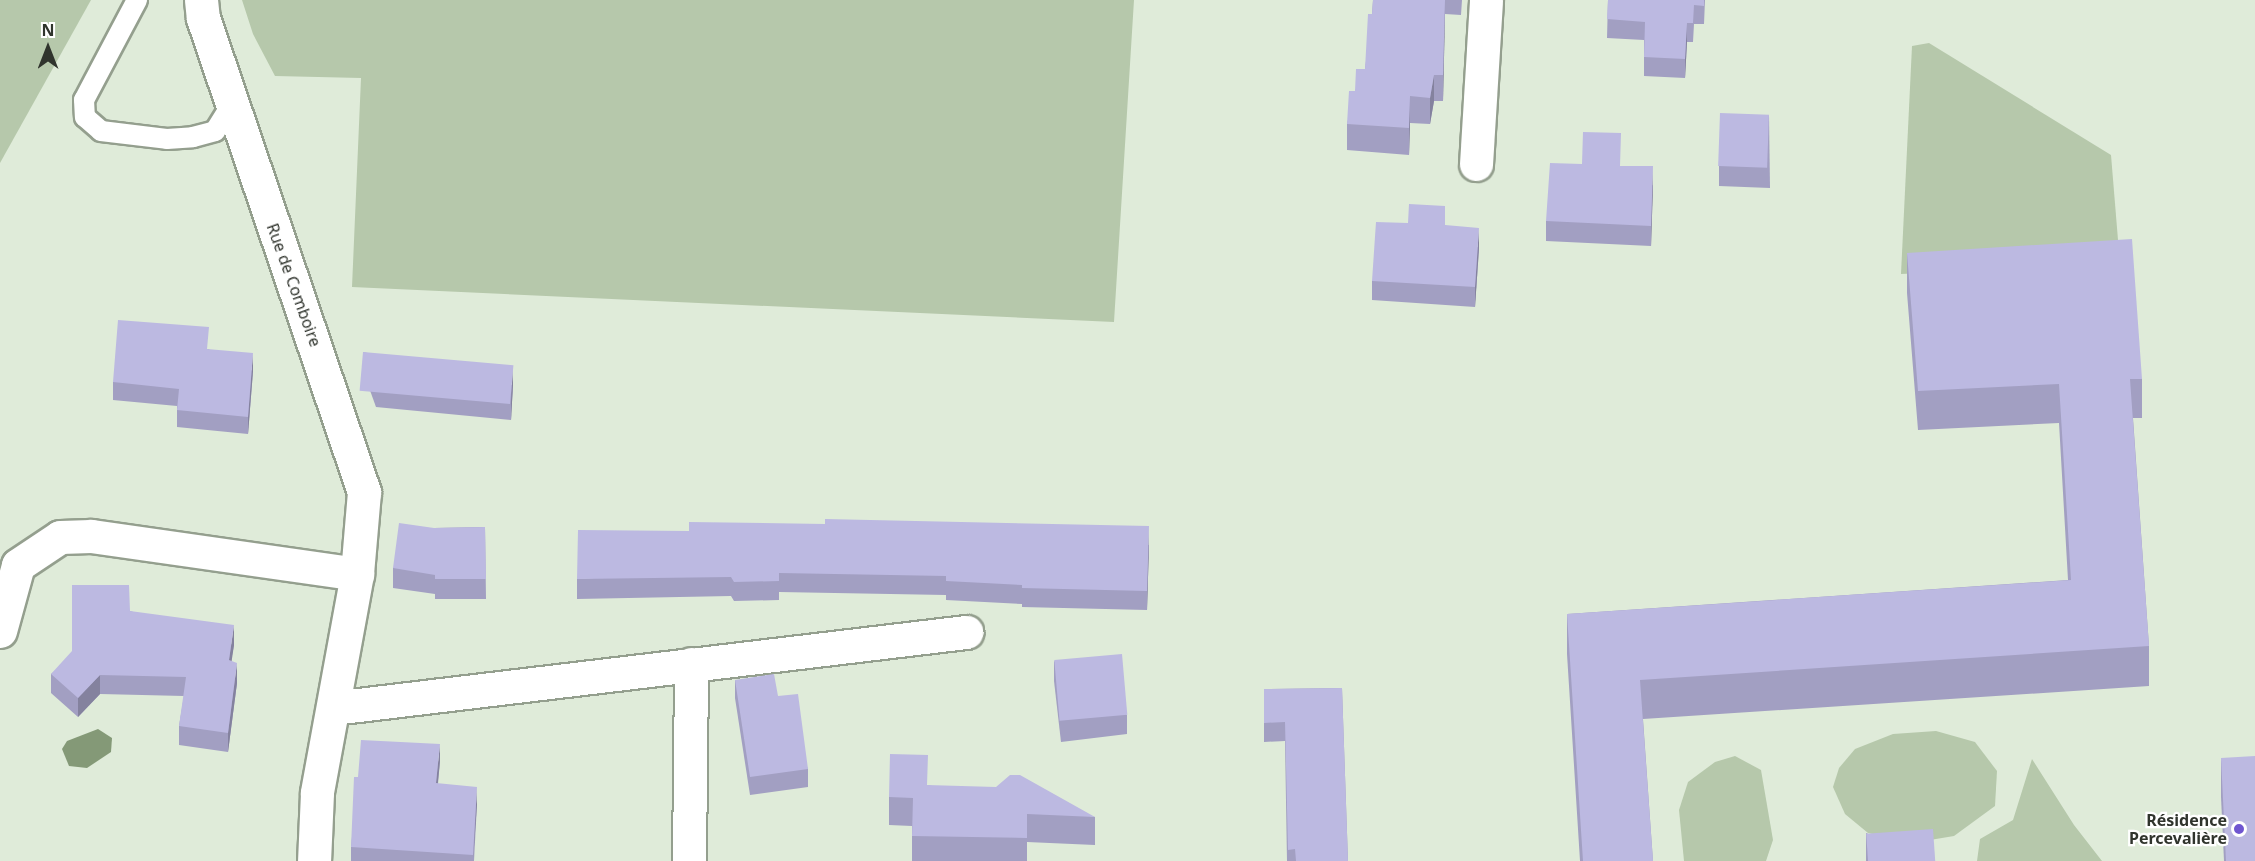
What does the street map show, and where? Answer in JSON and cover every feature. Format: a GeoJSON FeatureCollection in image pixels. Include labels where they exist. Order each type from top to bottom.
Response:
{"type":"FeatureCollection","features":[{"type":"Feature","properties":{"kind":"street","name":"Rue de Comboire"},"geometry":{"type":"LineString","coordinates":[[201,0],[202,18],[364,492],[357,574],[317,793],[314,861]]}},
{"type":"Feature","properties":{"kind":"street"},"geometry":{"type":"LineString","coordinates":[[1476,164],[1486,0]]}},
{"type":"Feature","properties":{"kind":"street"},"geometry":{"type":"LineString","coordinates":[[0,631],[18,565],[60,537],[91,536],[357,574]]}},
{"type":"Feature","properties":{"kind":"street"},"geometry":{"type":"LineString","coordinates":[[333,708],[966,632]]}},
{"type":"Feature","properties":{"kind":"street"},"geometry":{"type":"LineString","coordinates":[[689,861],[691,664]]}},
{"type":"Feature","properties":{"kind":"lane"},"geometry":{"type":"LineString","coordinates":[[137,0],[84,100],[85,117],[101,131],[176,138],[214,131],[232,104]]}},
{"type":"Feature","properties":{"kind":"shaded area"},"geometry":{"type":"Polygon","coordinates":[[[0,0],[91,0],[0,163],[0,0]]]}},
{"type":"Feature","properties":{"kind":"shaded area"},"geometry":{"type":"Polygon","coordinates":[[[242,0],[1134,0],[1114,322],[352,287],[361,78],[275,76],[253,34],[242,0]]]}},
{"type":"Feature","properties":{"kind":"shaded area"},"geometry":{"type":"Polygon","coordinates":[[[1929,43],[2111,155],[2120,264],[1901,274],[1912,46],[1929,43]]]}},
{"type":"Feature","properties":{"kind":"shaded area"},"geometry":{"type":"Polygon","coordinates":[[[98,729],[112,738],[111,752],[87,768],[69,766],[62,749],[67,741],[98,729]]]}},
{"type":"Feature","properties":{"kind":"shaded area"},"geometry":{"type":"Polygon","coordinates":[[[1936,731],[1975,742],[1997,771],[1995,806],[1954,836],[1912,843],[1868,833],[1845,814],[1833,787],[1839,768],[1855,749],[1893,734],[1936,731]]]}},
{"type":"Feature","properties":{"kind":"shaded area"},"geometry":{"type":"Polygon","coordinates":[[[1735,756],[1761,770],[1773,840],[1766,861],[1684,861],[1679,810],[1688,782],[1715,762],[1735,756]]]}},
{"type":"Feature","properties":{"kind":"shaded area"},"geometry":{"type":"Polygon","coordinates":[[[2032,759],[2074,825],[2102,861],[1977,861],[1980,839],[2013,820],[2032,759]]]}},
{"type":"Feature","properties":{"kind":"building"},"geometry":{"type":"Polygon","coordinates":[[[1373,0],[1445,0],[1443,75],[1434,75],[1430,98],[1410,96],[1409,128],[1347,124],[1349,91],[1355,91],[1356,69],[1365,69],[1368,14],[1372,14],[1373,0]]]}},
{"type":"Feature","properties":{"kind":"building"},"geometry":{"type":"Polygon","coordinates":[[[1608,0],[1704,0],[1704,6],[1694,5],[1693,23],[1687,23],[1685,59],[1644,57],[1645,22],[1607,19],[1608,0]]]}},
{"type":"Feature","properties":{"kind":"building"},"geometry":{"type":"Polygon","coordinates":[[[1720,113],[1769,115],[1767,168],[1718,166],[1720,113]]]}},
{"type":"Feature","properties":{"kind":"building"},"geometry":{"type":"Polygon","coordinates":[[[1583,132],[1621,133],[1620,166],[1653,166],[1651,226],[1546,221],[1550,163],[1582,164],[1583,132]]]}},
{"type":"Feature","properties":{"kind":"building"},"geometry":{"type":"Polygon","coordinates":[[[1409,204],[1445,206],[1445,225],[1479,228],[1475,287],[1372,281],[1376,222],[1408,223],[1409,204]]]}},
{"type":"Feature","properties":{"kind":"building"},"geometry":{"type":"Polygon","coordinates":[[[2132,239],[2142,379],[2130,379],[2149,646],[1640,680],[1653,861],[1583,861],[1567,614],[2071,580],[2059,384],[1918,391],[1907,253],[2132,239]]]}},
{"type":"Feature","properties":{"kind":"building"},"geometry":{"type":"Polygon","coordinates":[[[118,320],[209,327],[207,349],[253,353],[248,417],[177,410],[179,389],[113,382],[118,320]]]}},
{"type":"Feature","properties":{"kind":"building"},"geometry":{"type":"Polygon","coordinates":[[[363,352],[513,365],[510,404],[360,391],[363,352]]]}},
{"type":"Feature","properties":{"kind":"building"},"geometry":{"type":"Polygon","coordinates":[[[825,519],[1149,526],[1147,591],[1022,588],[1022,585],[946,581],[946,576],[779,573],[779,581],[734,582],[731,577],[577,579],[578,530],[689,531],[689,522],[825,524],[825,519]]]}},
{"type":"Feature","properties":{"kind":"building"},"geometry":{"type":"Polygon","coordinates":[[[399,523],[434,528],[485,527],[486,579],[435,579],[435,575],[393,568],[399,523]]]}},
{"type":"Feature","properties":{"kind":"building"},"geometry":{"type":"Polygon","coordinates":[[[72,585],[129,585],[130,611],[234,625],[229,660],[237,663],[228,733],[179,726],[186,677],[100,675],[78,698],[51,674],[72,651],[72,585]]]}},
{"type":"Feature","properties":{"kind":"building"},"geometry":{"type":"Polygon","coordinates":[[[1122,654],[1127,715],[1060,721],[1054,660],[1122,654]]]}},
{"type":"Feature","properties":{"kind":"building"},"geometry":{"type":"Polygon","coordinates":[[[774,674],[778,696],[798,694],[808,769],[750,777],[735,680],[774,674]]]}},
{"type":"Feature","properties":{"kind":"building"},"geometry":{"type":"Polygon","coordinates":[[[1342,688],[1348,861],[1296,861],[1295,849],[1288,850],[1285,722],[1264,723],[1264,689],[1342,688]]]}},
{"type":"Feature","properties":{"kind":"building"},"geometry":{"type":"Polygon","coordinates":[[[361,740],[440,744],[436,783],[477,787],[473,855],[351,847],[354,777],[358,777],[361,740]]]}},
{"type":"Feature","properties":{"kind":"building"},"geometry":{"type":"Polygon","coordinates":[[[890,754],[928,755],[927,785],[996,787],[1010,775],[1020,775],[1095,817],[1027,814],[1027,838],[912,836],[913,798],[889,797],[890,754]]]}},
{"type":"Feature","properties":{"kind":"building"},"geometry":{"type":"Polygon","coordinates":[[[2255,756],[2255,861],[2226,861],[2221,758],[2255,756]]]}},
{"type":"Feature","properties":{"kind":"building"},"geometry":{"type":"Polygon","coordinates":[[[1933,829],[1935,861],[1868,861],[1866,834],[1933,829]]]}},
{"type":"Feature","properties":{"kind":"place","name":"Résidence Percevalière"},"geometry":{"type":"Point","coordinates":[2239,829]}}]}
